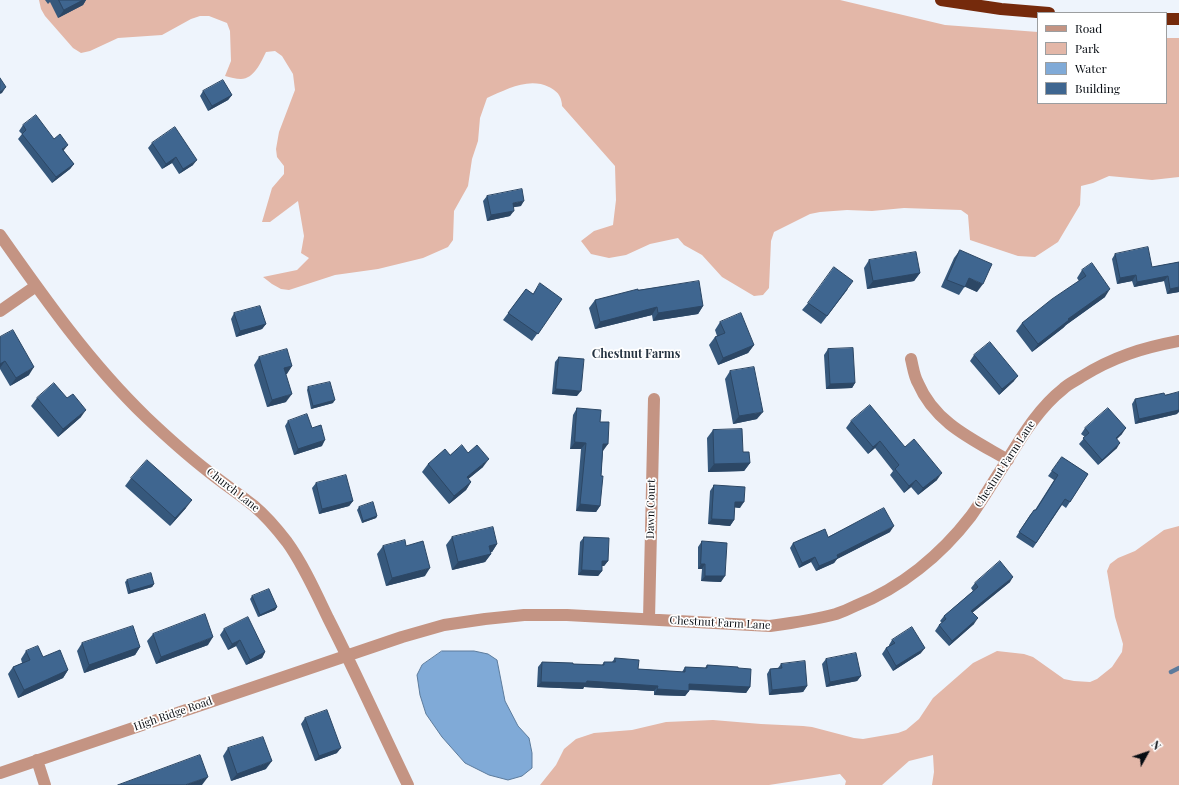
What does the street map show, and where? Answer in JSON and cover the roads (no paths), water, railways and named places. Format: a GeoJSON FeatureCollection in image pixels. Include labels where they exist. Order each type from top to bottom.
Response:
{"type":"FeatureCollection","features":[{"type":"Feature","properties":{"kind":"highway"},"geometry":{"type":"LineString","coordinates":[[941,0],[1001,9],[1037,12]]}},
{"type":"Feature","properties":{"kind":"highway"},"geometry":{"type":"LineString","coordinates":[[1167,19],[1179,19]]}},
{"type":"Feature","properties":{"kind":"street","name":"Church Lane"},"geometry":{"type":"LineString","coordinates":[[0,235],[36,286],[105,374],[146,417],[208,472],[254,506],[270,521],[288,543],[306,574],[347,656],[408,785]]}},
{"type":"Feature","properties":{"kind":"street"},"geometry":{"type":"LineString","coordinates":[[0,311],[36,286]]}},
{"type":"Feature","properties":{"kind":"street","name":"Chestnut Farm Lane"},"geometry":{"type":"LineString","coordinates":[[347,656],[402,637],[444,625],[524,615],[567,615],[770,626],[803,622],[837,614],[871,600],[900,583],[926,563],[949,542],[971,516],[1036,417],[1063,389],[1105,363],[1124,354],[1152,346],[1179,341]]}},
{"type":"Feature","properties":{"kind":"street"},"geometry":{"type":"LineString","coordinates":[[911,359],[917,382],[928,402],[940,416],[957,430],[1008,460]]}},
{"type":"Feature","properties":{"kind":"street","name":"Dawn Court"},"geometry":{"type":"LineString","coordinates":[[649,619],[654,399]]}},
{"type":"Feature","properties":{"kind":"street","name":"High Ridge Road"},"geometry":{"type":"LineString","coordinates":[[0,773],[347,656]]}},
{"type":"Feature","properties":{"kind":"street"},"geometry":{"type":"LineString","coordinates":[[37,760],[45,785]]}},
{"type":"Feature","properties":{"kind":"water"},"geometry":{"type":"Polygon","coordinates":[[[442,651],[474,651],[488,654],[497,660],[505,701],[518,726],[529,738],[532,753],[532,768],[522,776],[508,780],[489,775],[465,763],[442,737],[426,714],[420,695],[417,675],[422,665],[442,651]]]}},
{"type":"Feature","properties":{"kind":"waterway"},"geometry":{"type":"LineString","coordinates":[[1171,672],[1179,668]]}},
{"type":"Feature","properties":{"kind":"district","name":"Chestnut Farms"},"geometry":{"type":"Point","coordinates":[636,354]}}]}
